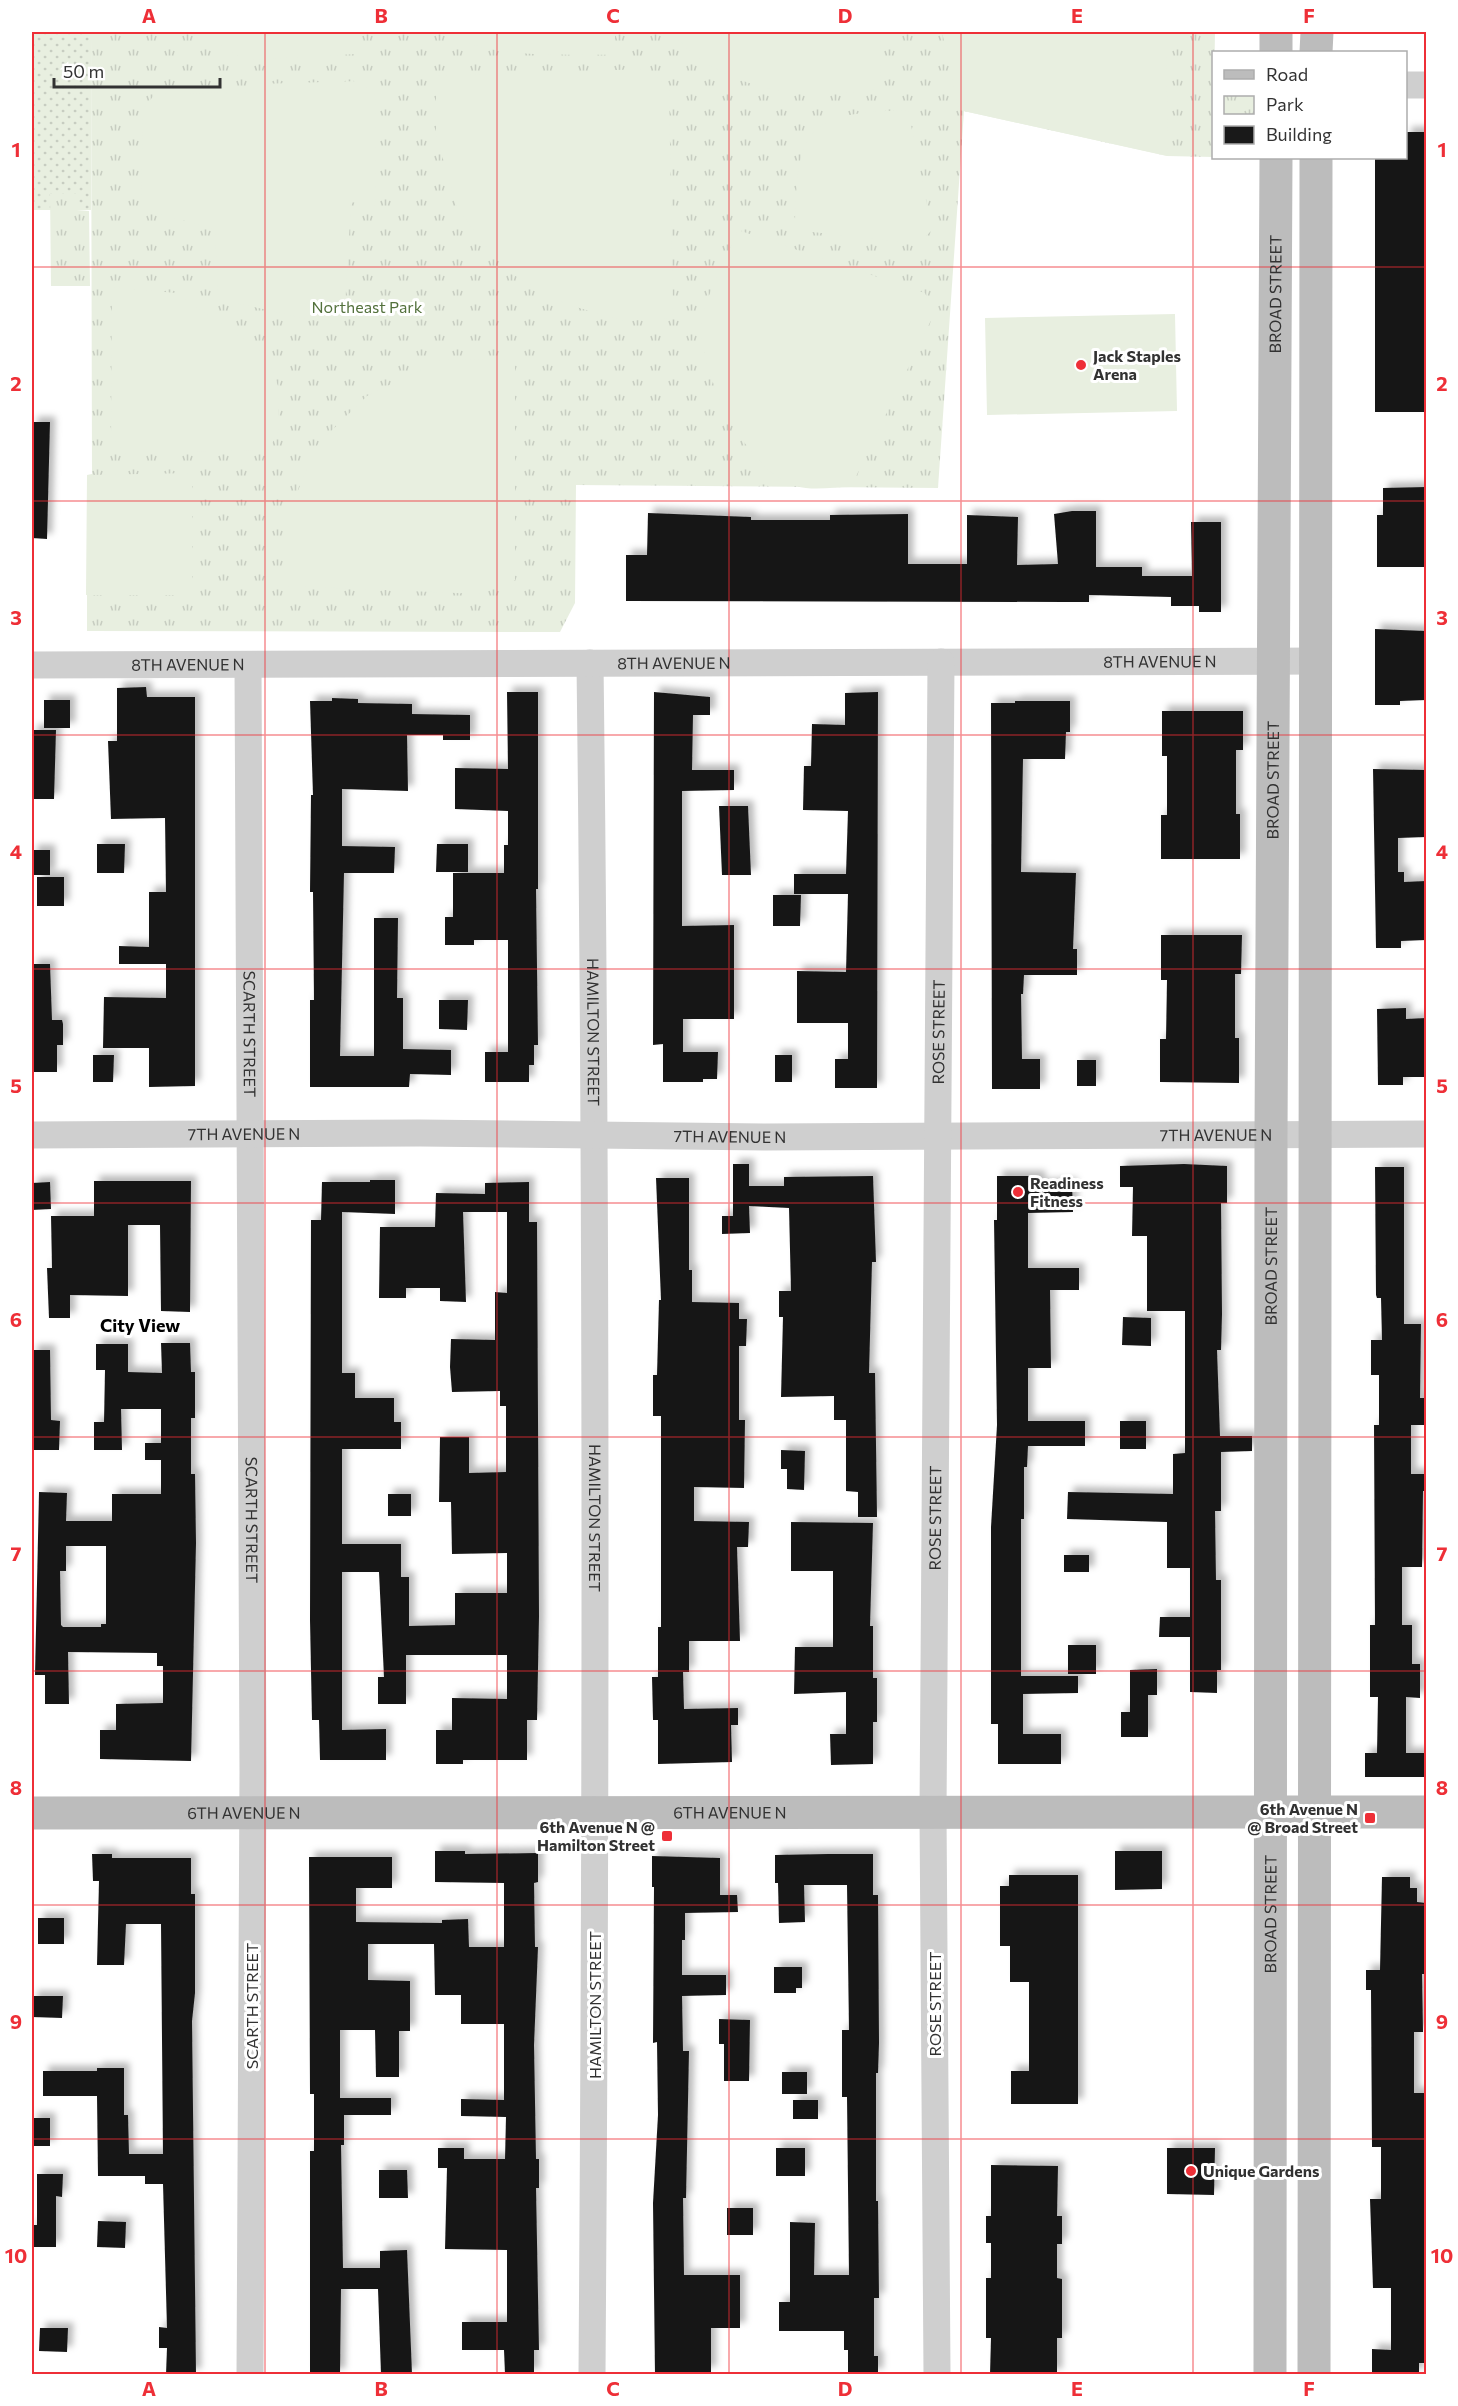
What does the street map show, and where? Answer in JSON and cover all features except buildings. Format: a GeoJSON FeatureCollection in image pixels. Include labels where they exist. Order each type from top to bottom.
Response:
{"type":"FeatureCollection","features":[{"type":"Feature","properties":{"kind":"main road"},"geometry":{"type":"LineString","coordinates":[[1276,32],[1276,51]]}},
{"type":"Feature","properties":{"kind":"main road"},"geometry":{"type":"LineString","coordinates":[[1316,51],[1317,32]]}},
{"type":"Feature","properties":{"kind":"main road","name":"BROAD STREET"},"geometry":{"type":"LineString","coordinates":[[1270,2374],[1270,1135],[1276,159]]}},
{"type":"Feature","properties":{"kind":"main road"},"geometry":{"type":"LineString","coordinates":[[1314,2374],[1316,159]]}},
{"type":"Feature","properties":{"kind":"main road","name":"6TH AVENUE N"},"geometry":{"type":"LineString","coordinates":[[32,1813],[1426,1812]]}},
{"type":"Feature","properties":{"kind":"street"},"geometry":{"type":"LineString","coordinates":[[1407,85],[1426,85]]}},
{"type":"Feature","properties":{"kind":"street","name":"8TH AVENUE N"},"geometry":{"type":"LineString","coordinates":[[32,665],[1316,661]]}},
{"type":"Feature","properties":{"kind":"street","name":"ROSE STREET"},"geometry":{"type":"LineString","coordinates":[[937,2374],[933,1813],[941,662]]}},
{"type":"Feature","properties":{"kind":"street","name":"HAMILTON STREET"},"geometry":{"type":"LineString","coordinates":[[590,663],[596,1134],[596,1813],[592,2374]]}},
{"type":"Feature","properties":{"kind":"street","name":"SCARTH STREET"},"geometry":{"type":"LineString","coordinates":[[248,665],[252,1133],[253,1813],[250,2374]]}},
{"type":"Feature","properties":{"kind":"street","name":"7TH AVENUE N"},"geometry":{"type":"LineString","coordinates":[[32,1135],[252,1133],[939,1136],[1426,1134]]}},
{"type":"Feature","properties":{"kind":"green space"},"geometry":{"type":"Polygon","coordinates":[[[32,32],[91,32],[91,210],[32,210],[32,32]]]}},
{"type":"Feature","properties":{"kind":"green space","name":"Northeast Park"},"geometry":{"type":"Polygon","coordinates":[[[91,32],[1215,32],[1215,51],[1212,51],[1212,157],[1167,156],[964,111],[938,488],[576,485],[575,603],[560,632],[87,631],[87,475],[92,474],[91,32]]]}},
{"type":"Feature","properties":{"kind":"green space"},"geometry":{"type":"Polygon","coordinates":[[[200,32],[357,32],[357,54],[244,60],[200,32]]]}},
{"type":"Feature","properties":{"kind":"green space"},"geometry":{"type":"Polygon","coordinates":[[[449,32],[615,32],[615,55],[552,55],[504,51],[464,41],[449,32]]]}},
{"type":"Feature","properties":{"kind":"green space"},"geometry":{"type":"Polygon","coordinates":[[[672,32],[880,32],[881,89],[815,94],[793,93],[759,86],[710,66],[683,45],[672,32]]]}},
{"type":"Feature","properties":{"kind":"green space"},"geometry":{"type":"Polygon","coordinates":[[[942,32],[1166,32],[1168,156],[959,110],[942,32]]]}},
{"type":"Feature","properties":{"kind":"green space"},"geometry":{"type":"Polygon","coordinates":[[[646,69],[669,87],[673,318],[626,321],[565,304],[512,274],[481,241],[456,205],[436,134],[436,76],[646,69]]]}},
{"type":"Feature","properties":{"kind":"green space"},"geometry":{"type":"Polygon","coordinates":[[[359,81],[375,95],[376,206],[351,202],[345,308],[330,324],[218,299],[215,229],[141,209],[143,109],[155,94],[256,92],[257,84],[359,81]]]}},
{"type":"Feature","properties":{"kind":"green space"},"geometry":{"type":"Polygon","coordinates":[[[908,110],[932,230],[918,244],[795,230],[799,169],[804,148],[813,133],[827,123],[846,116],[908,110]]]}},
{"type":"Feature","properties":{"kind":"green space"},"geometry":{"type":"Polygon","coordinates":[[[50,194],[77,194],[77,210],[89,211],[90,286],[51,286],[50,194]]]}},
{"type":"Feature","properties":{"kind":"green space"},"geometry":{"type":"Polygon","coordinates":[[[738,230],[925,293],[934,314],[851,487],[816,489],[796,486],[778,477],[760,461],[743,440],[716,390],[702,339],[702,319],[712,287],[738,230]]]}},
{"type":"Feature","properties":{"kind":"green space"},"geometry":{"type":"Polygon","coordinates":[[[112,287],[176,293],[267,355],[278,386],[279,429],[269,450],[126,454],[111,436],[112,287]]]}},
{"type":"Feature","properties":{"kind":"green space","name":"Jack Staples Arena"},"geometry":{"type":"Polygon","coordinates":[[[1175,314],[1177,411],[987,415],[985,318],[1175,314]]]}},
{"type":"Feature","properties":{"kind":"green space"},"geometry":{"type":"Polygon","coordinates":[[[443,359],[515,360],[515,580],[481,594],[287,586],[287,516],[318,444],[367,396],[443,359]]]}},
{"type":"Feature","properties":{"kind":"green space"},"geometry":{"type":"Polygon","coordinates":[[[192,473],[192,595],[86,595],[87,475],[192,473]]]}},
{"type":"Feature","properties":{"kind":"place","name":"Jack Staples Arena"},"geometry":{"type":"Point","coordinates":[1081,365]}},
{"type":"Feature","properties":{"kind":"place","name":"Readiness Fitness"},"geometry":{"type":"Point","coordinates":[1018,1192]}},
{"type":"Feature","properties":{"kind":"place","name":"6th Avenue N @ Broad Street"},"geometry":{"type":"Point","coordinates":[1370,1818]}},
{"type":"Feature","properties":{"kind":"place","name":"6th Avenue N @ Hamilton Street"},"geometry":{"type":"Point","coordinates":[667,1836]}},
{"type":"Feature","properties":{"kind":"place","name":"Unique Gardens"},"geometry":{"type":"Point","coordinates":[1191,2171]}},
{"type":"Feature","properties":{"kind":"district","name":"City View"},"geometry":{"type":"Point","coordinates":[140,1326]}}]}
